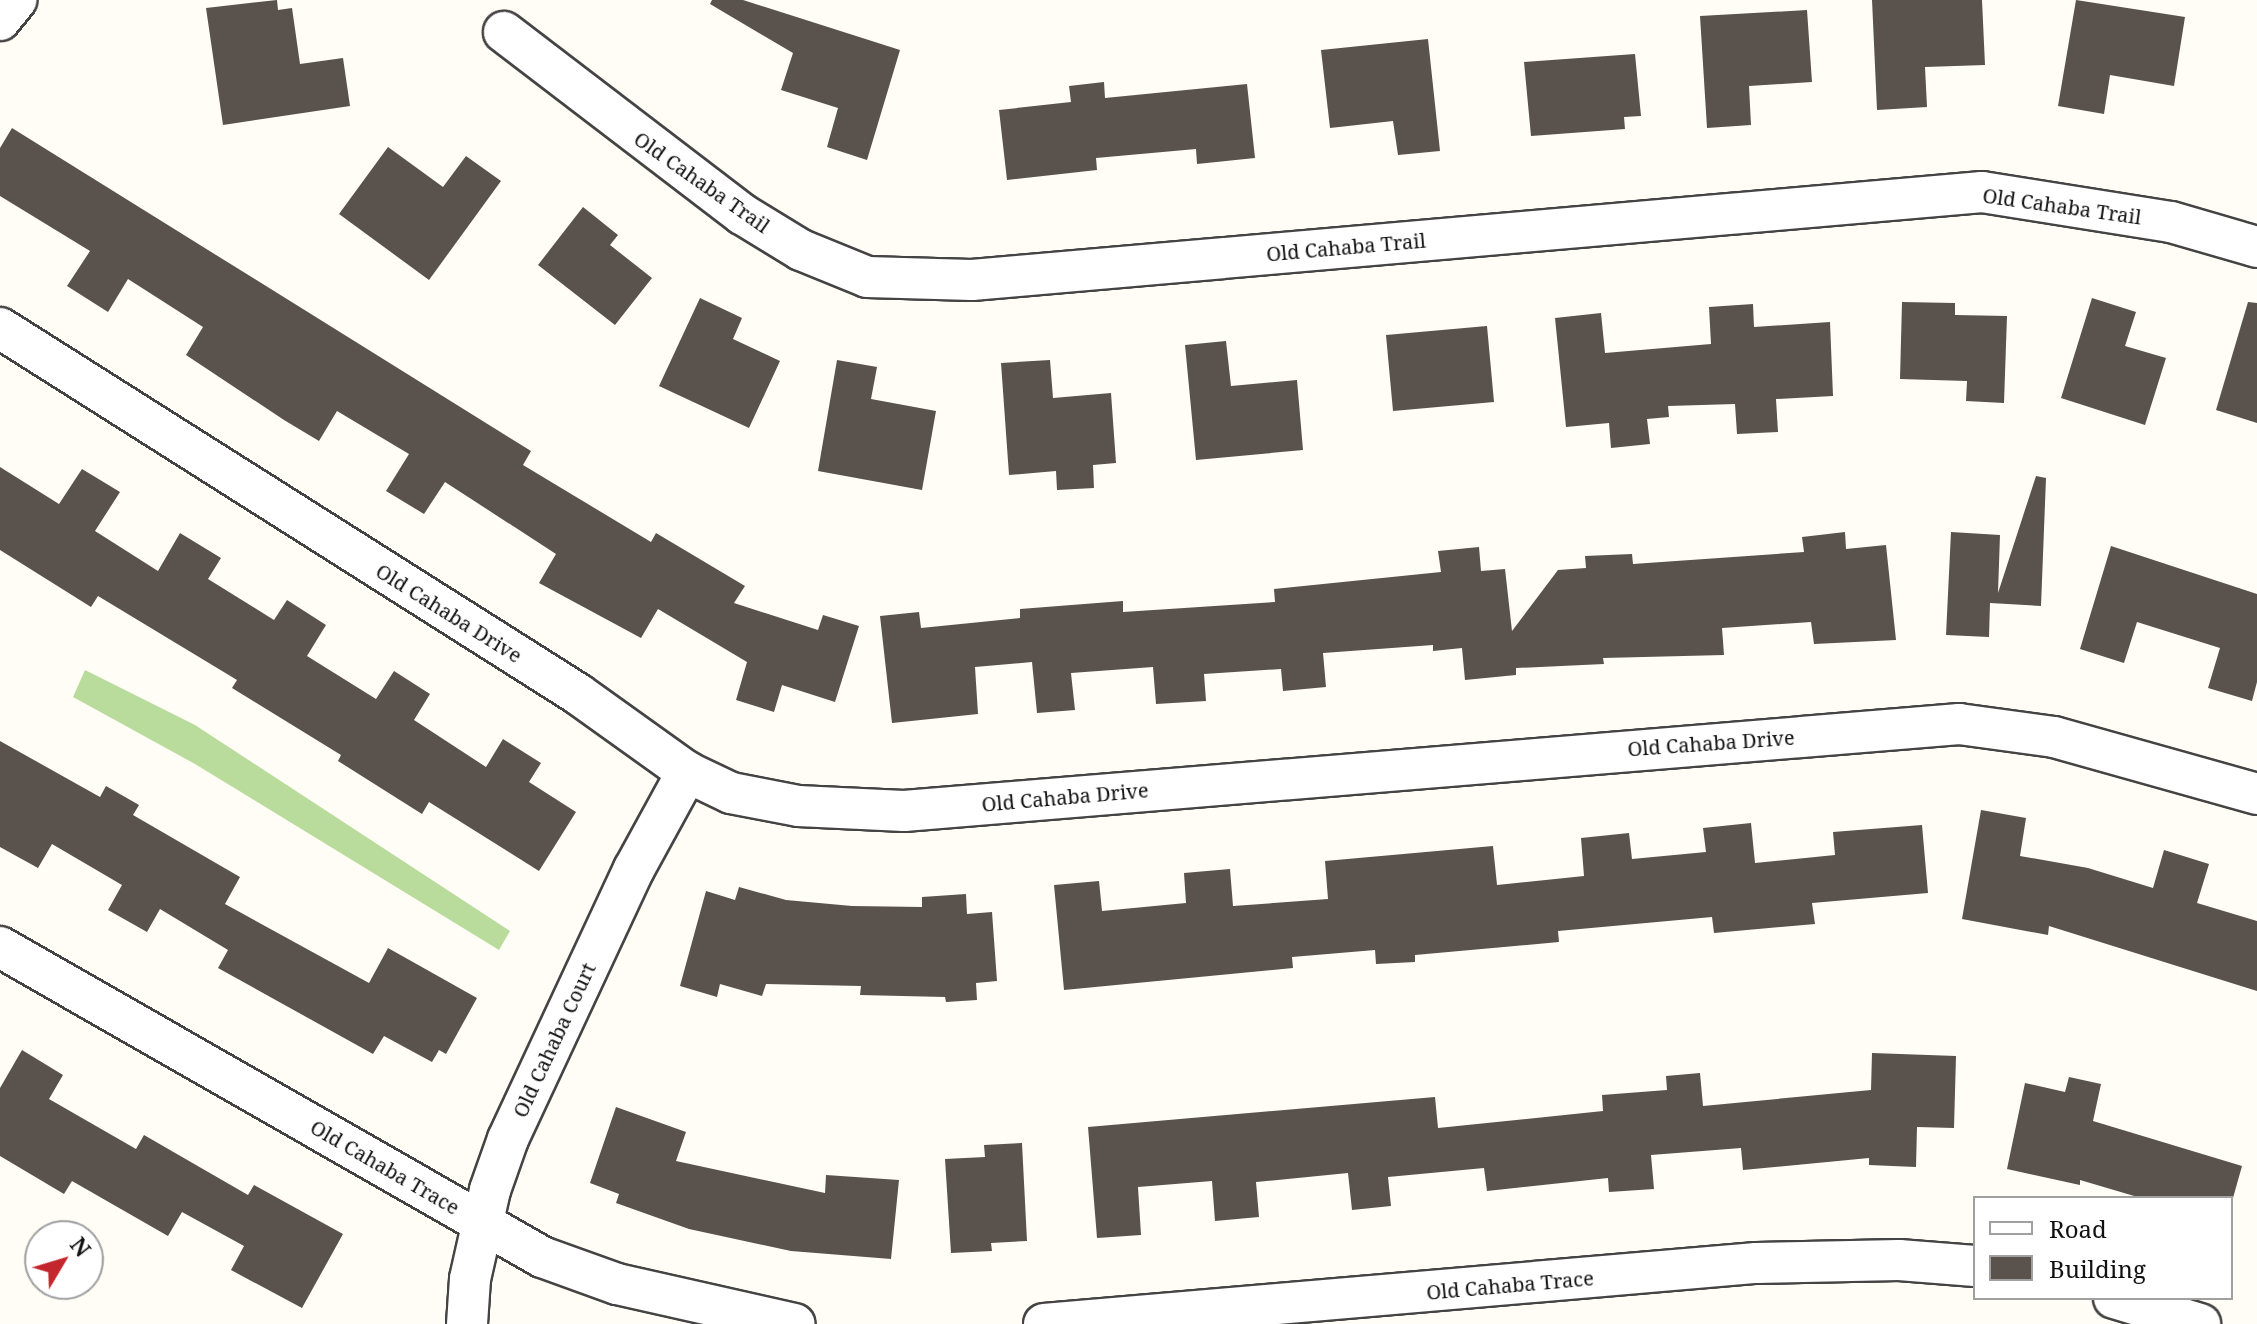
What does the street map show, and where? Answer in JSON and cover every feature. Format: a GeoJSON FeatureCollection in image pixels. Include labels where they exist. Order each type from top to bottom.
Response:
{"type":"FeatureCollection","features":[{"type":"Feature","properties":{"kind":"street"},"geometry":{"type":"LineString","coordinates":[[0,20],[16,0]]}},
{"type":"Feature","properties":{"kind":"street","name":"Old Cahaba Trail"},"geometry":{"type":"LineString","coordinates":[[504,32],[742,214],[801,250],[867,277],[972,280],[1982,192],[2171,222],[2257,247]]}},
{"type":"Feature","properties":{"kind":"street","name":"Old Cahaba Drive"},"geometry":{"type":"LineString","coordinates":[[0,328],[578,694],[687,772],[731,793],[798,806],[904,811],[1959,724],[2054,737],[2257,794]]}},
{"type":"Feature","properties":{"kind":"street","name":"Old Cahaba Court"},"geometry":{"type":"LineString","coordinates":[[467,1324],[470,1279],[508,1139],[634,869],[687,772]]}},
{"type":"Feature","properties":{"kind":"street","name":"Old Cahaba Trace"},"geometry":{"type":"LineString","coordinates":[[0,947],[542,1257],[617,1284],[795,1324]]}},
{"type":"Feature","properties":{"kind":"street","name":"Old Cahaba Trace"},"geometry":{"type":"LineString","coordinates":[[1044,1324],[1756,1263],[1899,1260],[1973,1266]]}},
{"type":"Feature","properties":{"kind":"street"},"geometry":{"type":"LineString","coordinates":[[2121,1300],[2200,1324]]}},
{"type":"Feature","properties":{"kind":"green space"},"geometry":{"type":"Polygon","coordinates":[[[85,670],[195,725],[510,931],[499,950],[195,764],[73,697],[85,670]]]}},
{"type":"Feature","properties":{"kind":"building"},"geometry":{"type":"Polygon","coordinates":[[[277,0],[278,10],[292,8],[300,64],[343,58],[350,106],[223,125],[206,8],[277,0]]]}},
{"type":"Feature","properties":{"kind":"building"},"geometry":{"type":"Polygon","coordinates":[[[712,0],[743,0],[900,50],[867,160],[827,147],[838,108],[781,90],[793,53],[710,4],[712,0]]]}},
{"type":"Feature","properties":{"kind":"building"},"geometry":{"type":"Polygon","coordinates":[[[1872,0],[1982,0],[1985,65],[1925,67],[1927,107],[1877,110],[1872,0]]]}},
{"type":"Feature","properties":{"kind":"building"},"geometry":{"type":"Polygon","coordinates":[[[2076,0],[2185,17],[2174,86],[2110,75],[2104,114],[2058,106],[2076,0]]]}},
{"type":"Feature","properties":{"kind":"building"},"geometry":{"type":"Polygon","coordinates":[[[1807,10],[1812,82],[1749,86],[1751,125],[1707,128],[1700,16],[1807,10]]]}},
{"type":"Feature","properties":{"kind":"building"},"geometry":{"type":"Polygon","coordinates":[[[1428,39],[1440,151],[1398,155],[1393,121],[1330,128],[1321,50],[1428,39]]]}},
{"type":"Feature","properties":{"kind":"building"},"geometry":{"type":"Polygon","coordinates":[[[1635,54],[1641,116],[1624,117],[1625,129],[1531,136],[1524,62],[1635,54]]]}},
{"type":"Feature","properties":{"kind":"building"},"geometry":{"type":"Polygon","coordinates":[[[1104,82],[1105,98],[1247,84],[1255,158],[1197,164],[1196,149],[1096,158],[1097,170],[1007,180],[999,110],[1071,102],[1069,86],[1104,82]]]}},
{"type":"Feature","properties":{"kind":"building"},"geometry":{"type":"Polygon","coordinates":[[[12,128],[531,451],[523,465],[651,542],[656,533],[745,586],[734,603],[818,630],[823,615],[859,626],[835,702],[782,685],[774,712],[736,700],[747,662],[658,609],[641,638],[539,583],[556,554],[445,482],[424,514],[386,491],[409,454],[337,411],[319,441],[284,420],[186,355],[203,327],[128,279],[108,312],[67,286],[90,251],[0,196],[0,148],[12,128]]]}},
{"type":"Feature","properties":{"kind":"building"},"geometry":{"type":"Polygon","coordinates":[[[388,147],[443,187],[466,156],[501,181],[429,280],[339,214],[388,147]]]}},
{"type":"Feature","properties":{"kind":"building"},"geometry":{"type":"Polygon","coordinates":[[[583,207],[618,235],[610,245],[652,278],[615,325],[538,265],[583,207]]]}},
{"type":"Feature","properties":{"kind":"building"},"geometry":{"type":"Polygon","coordinates":[[[700,298],[742,318],[733,339],[780,361],[749,428],[659,386],[700,298]]]}},
{"type":"Feature","properties":{"kind":"building"},"geometry":{"type":"Polygon","coordinates":[[[2092,298],[2136,312],[2125,346],[2166,358],[2145,425],[2061,398],[2092,298]]]}},
{"type":"Feature","properties":{"kind":"building"},"geometry":{"type":"Polygon","coordinates":[[[1902,302],[1955,303],[1955,315],[2007,316],[2004,403],[1966,401],[1967,381],[1900,379],[1902,302]]]}},
{"type":"Feature","properties":{"kind":"building"},"geometry":{"type":"Polygon","coordinates":[[[2248,302],[2257,303],[2257,423],[2216,410],[2248,302]]]}},
{"type":"Feature","properties":{"kind":"building"},"geometry":{"type":"Polygon","coordinates":[[[1753,304],[1754,327],[1830,322],[1833,396],[1776,399],[1778,432],[1737,434],[1735,404],[1668,406],[1669,417],[1647,419],[1650,444],[1611,448],[1609,423],[1566,427],[1555,318],[1601,313],[1605,353],[1711,344],[1709,307],[1753,304]]]}},
{"type":"Feature","properties":{"kind":"building"},"geometry":{"type":"Polygon","coordinates":[[[1487,326],[1494,402],[1393,411],[1386,335],[1487,326]]]}},
{"type":"Feature","properties":{"kind":"building"},"geometry":{"type":"Polygon","coordinates":[[[1226,341],[1231,386],[1297,380],[1303,450],[1196,460],[1185,345],[1226,341]]]}},
{"type":"Feature","properties":{"kind":"building"},"geometry":{"type":"Polygon","coordinates":[[[837,360],[877,367],[871,399],[936,411],[922,490],[818,471],[837,360]]]}},
{"type":"Feature","properties":{"kind":"building"},"geometry":{"type":"Polygon","coordinates":[[[1050,360],[1053,398],[1111,393],[1116,463],[1093,465],[1094,488],[1057,490],[1056,471],[1009,475],[1001,363],[1050,360]]]}},
{"type":"Feature","properties":{"kind":"building"},"geometry":{"type":"Polygon","coordinates":[[[0,467],[59,504],[82,469],[120,492],[95,531],[158,571],[180,533],[221,558],[208,579],[274,620],[287,600],[326,625],[307,656],[376,699],[394,671],[430,694],[414,720],[486,767],[503,739],[541,763],[529,782],[576,812],[539,871],[429,802],[422,814],[338,761],[341,755],[232,688],[237,680],[98,596],[91,607],[0,550],[0,467]]]}},
{"type":"Feature","properties":{"kind":"building"},"geometry":{"type":"Polygon","coordinates":[[[2036,476],[2046,478],[2041,606],[1990,603],[1989,637],[1946,635],[1951,532],[2000,535],[1998,593],[2036,476]]]}},
{"type":"Feature","properties":{"kind":"building"},"geometry":{"type":"Polygon","coordinates":[[[1845,532],[1846,549],[1886,545],[1896,640],[1814,644],[1811,622],[1722,628],[1724,655],[1603,658],[1604,664],[1516,668],[1516,675],[1465,680],[1462,648],[1433,651],[1433,645],[1323,653],[1326,687],[1283,691],[1281,669],[1204,674],[1206,701],[1156,704],[1153,667],[1071,673],[1075,710],[1037,713],[1032,662],[975,667],[978,714],[892,723],[880,616],[919,612],[921,628],[1020,618],[1020,609],[1123,601],[1123,612],[1275,602],[1274,589],[1441,572],[1438,551],[1479,547],[1481,571],[1505,569],[1512,631],[1558,570],[1586,568],[1585,556],[1632,554],[1633,564],[1804,552],[1802,537],[1845,532]]]}},
{"type":"Feature","properties":{"kind":"building"},"geometry":{"type":"Polygon","coordinates":[[[2111,546],[2257,594],[2257,682],[2252,701],[2208,688],[2220,648],[2137,622],[2124,663],[2080,649],[2111,546]]]}},
{"type":"Feature","properties":{"kind":"building"},"geometry":{"type":"Polygon","coordinates":[[[0,741],[100,797],[106,786],[139,805],[133,815],[240,877],[225,904],[369,983],[388,948],[477,998],[446,1054],[439,1050],[432,1062],[384,1036],[373,1054],[218,968],[228,950],[160,909],[147,932],[108,910],[122,885],[52,844],[38,868],[0,847],[0,741]]]}},
{"type":"Feature","properties":{"kind":"building"},"geometry":{"type":"Polygon","coordinates":[[[1981,810],[2026,818],[2020,856],[2088,868],[2153,888],[2164,850],[2209,864],[2197,903],[2257,921],[2257,991],[2049,926],[2048,935],[1962,919],[1981,810]]]}},
{"type":"Feature","properties":{"kind":"building"},"geometry":{"type":"Polygon","coordinates":[[[1751,823],[1755,863],[1835,855],[1833,832],[1922,825],[1928,893],[1812,903],[1815,924],[1714,933],[1712,917],[1558,931],[1559,942],[1415,955],[1415,962],[1376,964],[1375,950],[1292,957],[1293,968],[1064,990],[1054,885],[1099,881],[1102,911],[1186,903],[1184,873],[1230,869],[1233,906],[1328,899],[1325,861],[1493,846],[1497,885],[1584,876],[1581,838],[1629,833],[1632,859],[1706,852],[1703,828],[1751,823]]]}},
{"type":"Feature","properties":{"kind":"building"},"geometry":{"type":"Polygon","coordinates":[[[739,887],[786,900],[852,906],[922,907],[922,897],[966,894],[967,914],[992,912],[997,981],[976,983],[977,1000],[946,1002],[945,997],[860,995],[861,986],[766,984],[762,996],[720,984],[717,997],[680,986],[706,891],[735,900],[739,887]]]}},
{"type":"Feature","properties":{"kind":"building"},"geometry":{"type":"Polygon","coordinates":[[[22,1050],[63,1075],[49,1099],[136,1149],[144,1135],[248,1195],[254,1185],[343,1234],[302,1308],[231,1270],[244,1246],[182,1212],[168,1236],[72,1181],[64,1194],[0,1156],[0,1088],[22,1050]]]}},
{"type":"Feature","properties":{"kind":"building"},"geometry":{"type":"Polygon","coordinates":[[[1872,1053],[1956,1056],[1954,1128],[1917,1127],[1916,1167],[1869,1165],[1869,1158],[1743,1170],[1741,1148],[1651,1155],[1654,1189],[1609,1192],[1608,1178],[1487,1191],[1484,1168],[1388,1177],[1391,1206],[1352,1210],[1348,1173],[1256,1182],[1259,1217],[1215,1221],[1212,1181],[1138,1187],[1141,1235],[1097,1238],[1088,1127],[1435,1097],[1438,1128],[1603,1111],[1602,1095],[1667,1090],[1666,1076],[1700,1073],[1703,1106],[1871,1090],[1872,1053]]]}},
{"type":"Feature","properties":{"kind":"building"},"geometry":{"type":"Polygon","coordinates":[[[2069,1077],[2101,1084],[2093,1121],[2242,1166],[2233,1198],[2134,1196],[2080,1180],[2080,1185],[2007,1169],[2025,1083],[2065,1092],[2069,1077]]]}},
{"type":"Feature","properties":{"kind":"building"},"geometry":{"type":"Polygon","coordinates":[[[616,1107],[686,1132],[676,1161],[825,1193],[826,1175],[899,1180],[891,1259],[791,1251],[689,1229],[616,1203],[619,1194],[590,1183],[616,1107]]]}},
{"type":"Feature","properties":{"kind":"building"},"geometry":{"type":"Polygon","coordinates":[[[1022,1143],[1027,1241],[991,1243],[992,1251],[951,1253],[945,1159],[985,1157],[984,1145],[1022,1143]]]}}]}
